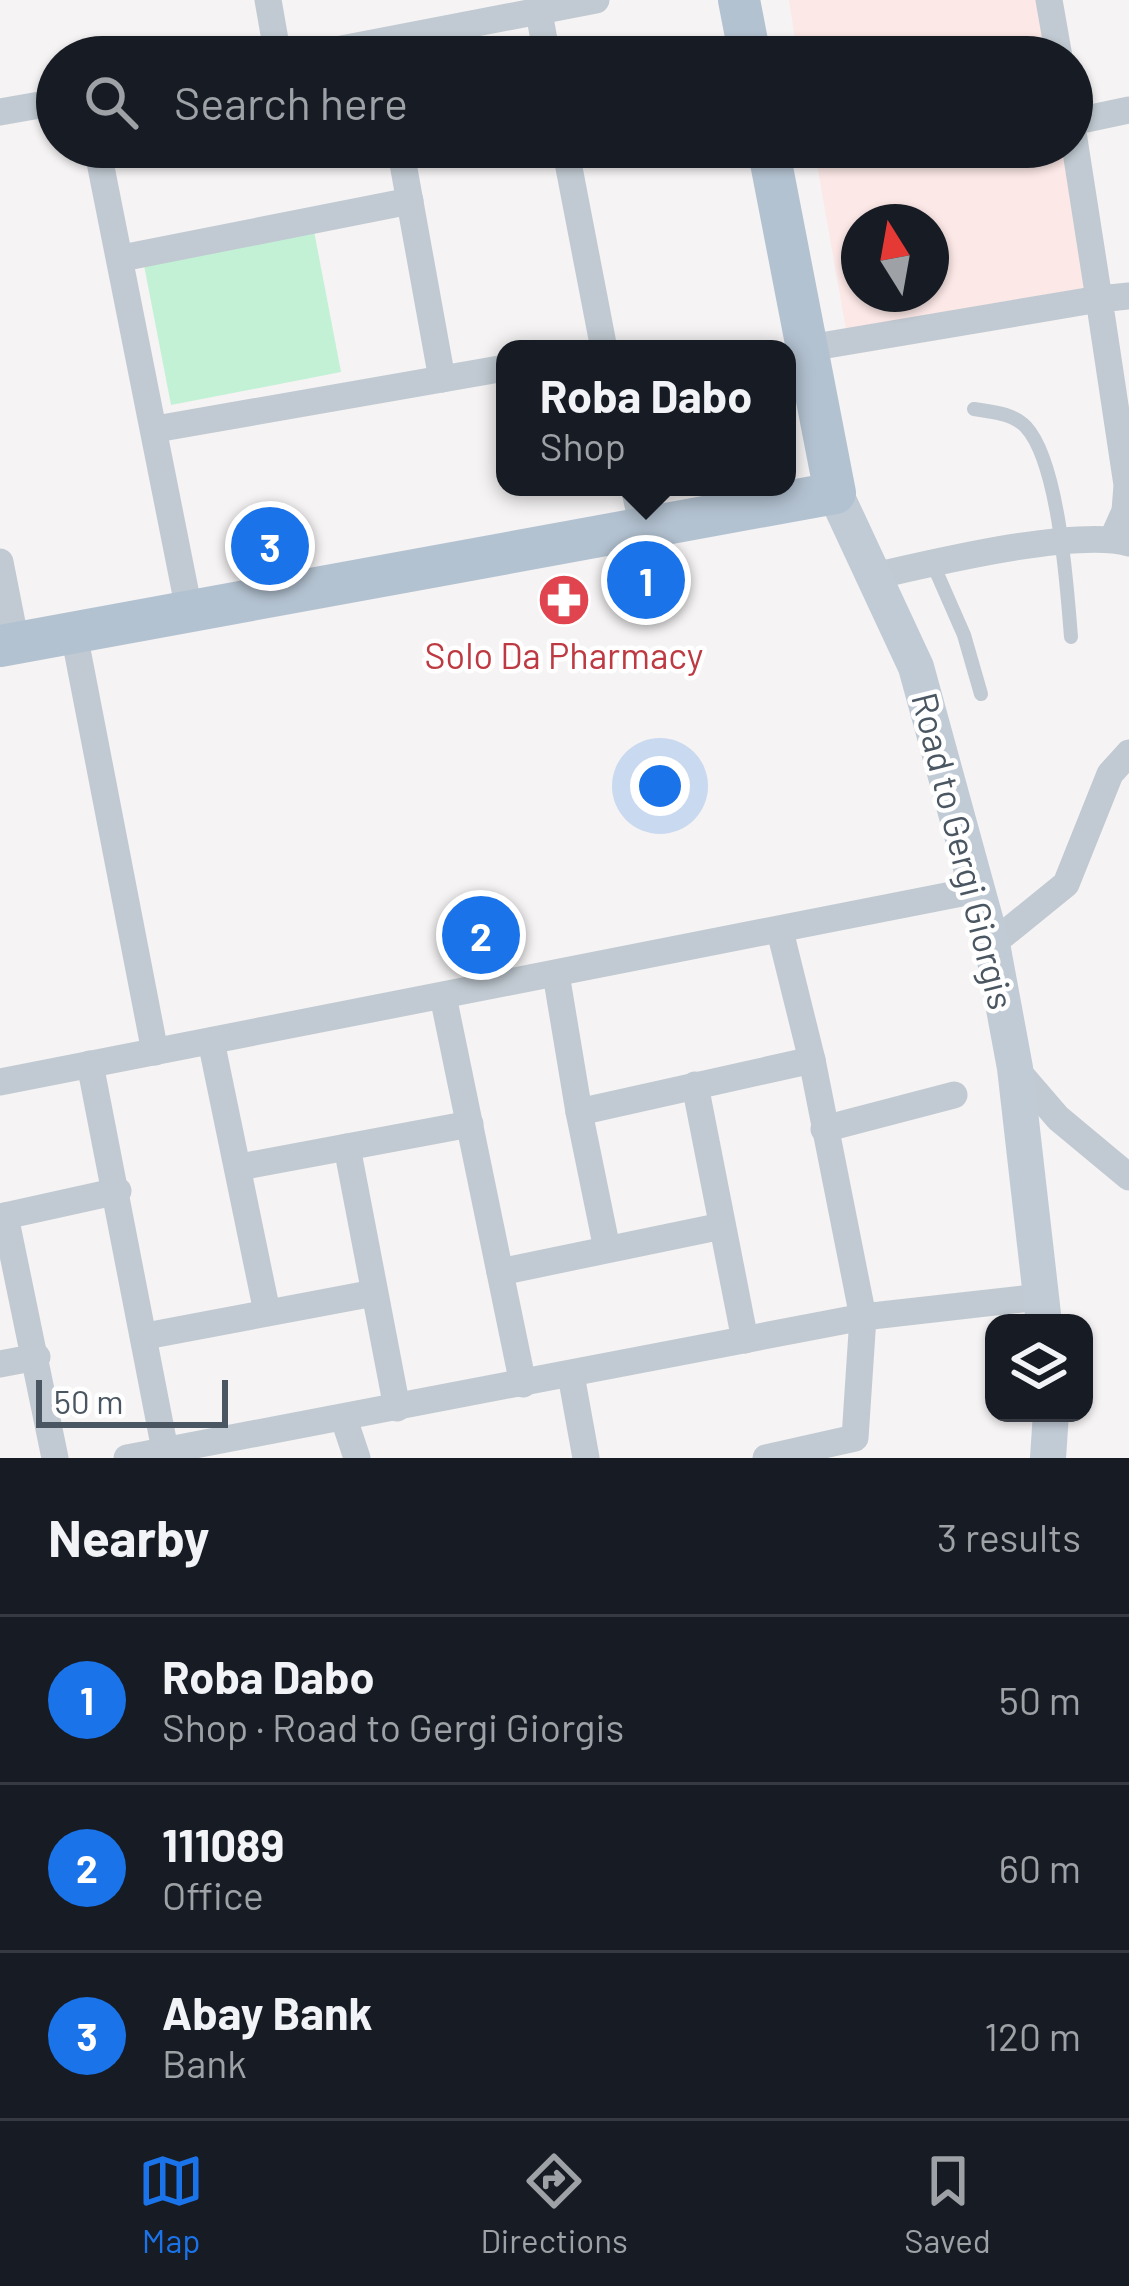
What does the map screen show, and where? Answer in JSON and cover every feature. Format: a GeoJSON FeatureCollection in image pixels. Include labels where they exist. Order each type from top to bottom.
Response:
{"type":"FeatureCollection","features":[{"type":"Feature","properties":{"kind":"main road"},"geometry":{"type":"LineString","coordinates":[[739,0],[746,36]]}},
{"type":"Feature","properties":{"kind":"main road"},"geometry":{"type":"LineString","coordinates":[[8,645],[644,532],[835,493],[772,168]]}},
{"type":"Feature","properties":{"kind":"main road","name":"Road to Gergi Giorgis"},"geometry":{"type":"LineString","coordinates":[[835,493],[916,668],[992,944],[1015,1069],[1042,1310]]}},
{"type":"Feature","properties":{"kind":"main road"},"geometry":{"type":"LineString","coordinates":[[1048,1458],[1050,1422]]}},
{"type":"Feature","properties":{"kind":"street"},"geometry":{"type":"LineString","coordinates":[[268,0],[274,36]]}},
{"type":"Feature","properties":{"kind":"street"},"geometry":{"type":"LineString","coordinates":[[442,36],[596,0]]}},
{"type":"Feature","properties":{"kind":"street"},"geometry":{"type":"LineString","coordinates":[[1049,0],[1055,36]]}},
{"type":"Feature","properties":{"kind":"street"},"geometry":{"type":"LineString","coordinates":[[539,12],[544,36]]}},
{"type":"Feature","properties":{"kind":"street"},"geometry":{"type":"LineString","coordinates":[[0,112],[36,106]]}},
{"type":"Feature","properties":{"kind":"street"},"geometry":{"type":"LineString","coordinates":[[1093,119],[1129,110]]}},
{"type":"Feature","properties":{"kind":"street"},"geometry":{"type":"LineString","coordinates":[[102,168],[157,429],[190,615]]}},
{"type":"Feature","properties":{"kind":"street"},"geometry":{"type":"LineString","coordinates":[[404,168],[442,379]]}},
{"type":"Feature","properties":{"kind":"street"},"geometry":{"type":"LineString","coordinates":[[569,168],[602,340]]}},
{"type":"Feature","properties":{"kind":"street"},"geometry":{"type":"LineString","coordinates":[[874,576],[932,562],[1062,543],[1121,540],[1127,484],[1079,168]]}},
{"type":"Feature","properties":{"kind":"street"},"geometry":{"type":"LineString","coordinates":[[122,258],[410,201]]}},
{"type":"Feature","properties":{"kind":"street"},"geometry":{"type":"LineString","coordinates":[[808,348],[1129,296]]}},
{"type":"Feature","properties":{"kind":"street"},"geometry":{"type":"LineString","coordinates":[[157,429],[496,370]]}},
{"type":"Feature","properties":{"kind":"street"},"geometry":{"type":"LineString","coordinates":[[636,496],[644,532]]}},
{"type":"Feature","properties":{"kind":"street"},"geometry":{"type":"LineString","coordinates":[[0,562],[8,645]]}},
{"type":"Feature","properties":{"kind":"street"},"geometry":{"type":"LineString","coordinates":[[74,634],[155,1052]]}},
{"type":"Feature","properties":{"kind":"street"},"geometry":{"type":"LineString","coordinates":[[992,944],[1066,884],[1110,774],[1129,753]]}},
{"type":"Feature","properties":{"kind":"street"},"geometry":{"type":"LineString","coordinates":[[0,1082],[977,890]]}},
{"type":"Feature","properties":{"kind":"street"},"geometry":{"type":"LineString","coordinates":[[766,1458],[858,1448],[863,1317],[812,1060],[779,931]]}},
{"type":"Feature","properties":{"kind":"street"},"geometry":{"type":"LineString","coordinates":[[556,974],[607,1249]]}},
{"type":"Feature","properties":{"kind":"street"},"geometry":{"type":"LineString","coordinates":[[443,996],[524,1384]]}},
{"type":"Feature","properties":{"kind":"street"},"geometry":{"type":"LineString","coordinates":[[211,1041],[267,1312]]}},
{"type":"Feature","properties":{"kind":"street"},"geometry":{"type":"LineString","coordinates":[[578,1112],[812,1060]]}},
{"type":"Feature","properties":{"kind":"street"},"geometry":{"type":"LineString","coordinates":[[91,1064],[165,1450]]}},
{"type":"Feature","properties":{"kind":"street"},"geometry":{"type":"LineString","coordinates":[[1015,1069],[1058,1118],[1129,1177]]}},
{"type":"Feature","properties":{"kind":"street"},"geometry":{"type":"LineString","coordinates":[[695,1084],[745,1340]]}},
{"type":"Feature","properties":{"kind":"street"},"geometry":{"type":"LineString","coordinates":[[824,1129],[954,1095]]}},
{"type":"Feature","properties":{"kind":"street"},"geometry":{"type":"LineString","coordinates":[[240,1167],[470,1124]]}},
{"type":"Feature","properties":{"kind":"street"},"geometry":{"type":"LineString","coordinates":[[347,1147],[397,1408]]}},
{"type":"Feature","properties":{"kind":"street"},"geometry":{"type":"LineString","coordinates":[[55,1458],[37,1357],[2,1217],[118,1191]]}},
{"type":"Feature","properties":{"kind":"street"},"geometry":{"type":"LineString","coordinates":[[500,1272],[722,1226]]}},
{"type":"Feature","properties":{"kind":"street"},"geometry":{"type":"LineString","coordinates":[[146,1336],[374,1293]]}},
{"type":"Feature","properties":{"kind":"street"},"geometry":{"type":"LineString","coordinates":[[127,1458],[165,1450],[210,1450],[397,1408],[863,1317],[1042,1310]]}},
{"type":"Feature","properties":{"kind":"street"},"geometry":{"type":"LineString","coordinates":[[0,1364],[37,1357]]}},
{"type":"Feature","properties":{"kind":"street"},"geometry":{"type":"LineString","coordinates":[[571,1375],[586,1458]]}},
{"type":"Feature","properties":{"kind":"street"},"geometry":{"type":"LineString","coordinates":[[344,1419],[357,1458]]}},
{"type":"Feature","properties":{"kind":"lane"},"geometry":{"type":"LineString","coordinates":[[974,409],[1006,414],[1025,425],[1039,447],[1062,543],[1071,637]]}},
{"type":"Feature","properties":{"kind":"lane"},"geometry":{"type":"LineString","coordinates":[[932,562],[964,635],[980,694]]}},
{"type":"Feature","properties":{"kind":"shaded area"},"geometry":{"type":"Polygon","coordinates":[[[789,0],[1040,0],[1046,36],[795,36],[789,0]]]}},
{"type":"Feature","properties":{"kind":"shaded area"},"geometry":{"type":"Polygon","coordinates":[[[818,168],[1070,168],[1090,287],[949,311],[949,204],[841,204],[841,301],[818,168]]]}},
{"type":"Feature","properties":{"kind":"shaded area"},"geometry":{"type":"Polygon","coordinates":[[[843,312],[945,312],[846,329],[843,312]]]}},
{"type":"Feature","properties":{"kind":"green space"},"geometry":{"type":"Polygon","coordinates":[[[314,231],[341,372],[171,405],[144,265],[314,231]]]}},
{"type":"Feature","properties":{"kind":"place","name":"Abay Bank"},"geometry":{"type":"Point","coordinates":[270,546]}},
{"type":"Feature","properties":{"kind":"place","name":"Roba Dabo"},"geometry":{"type":"Point","coordinates":[646,580]}},
{"type":"Feature","properties":{"kind":"place","name":"Solo Da Pharmacy"},"geometry":{"type":"Point","coordinates":[564,600]}},
{"type":"Feature","properties":{"kind":"place","name":"111089"},"geometry":{"type":"Point","coordinates":[481,935]}}]}
